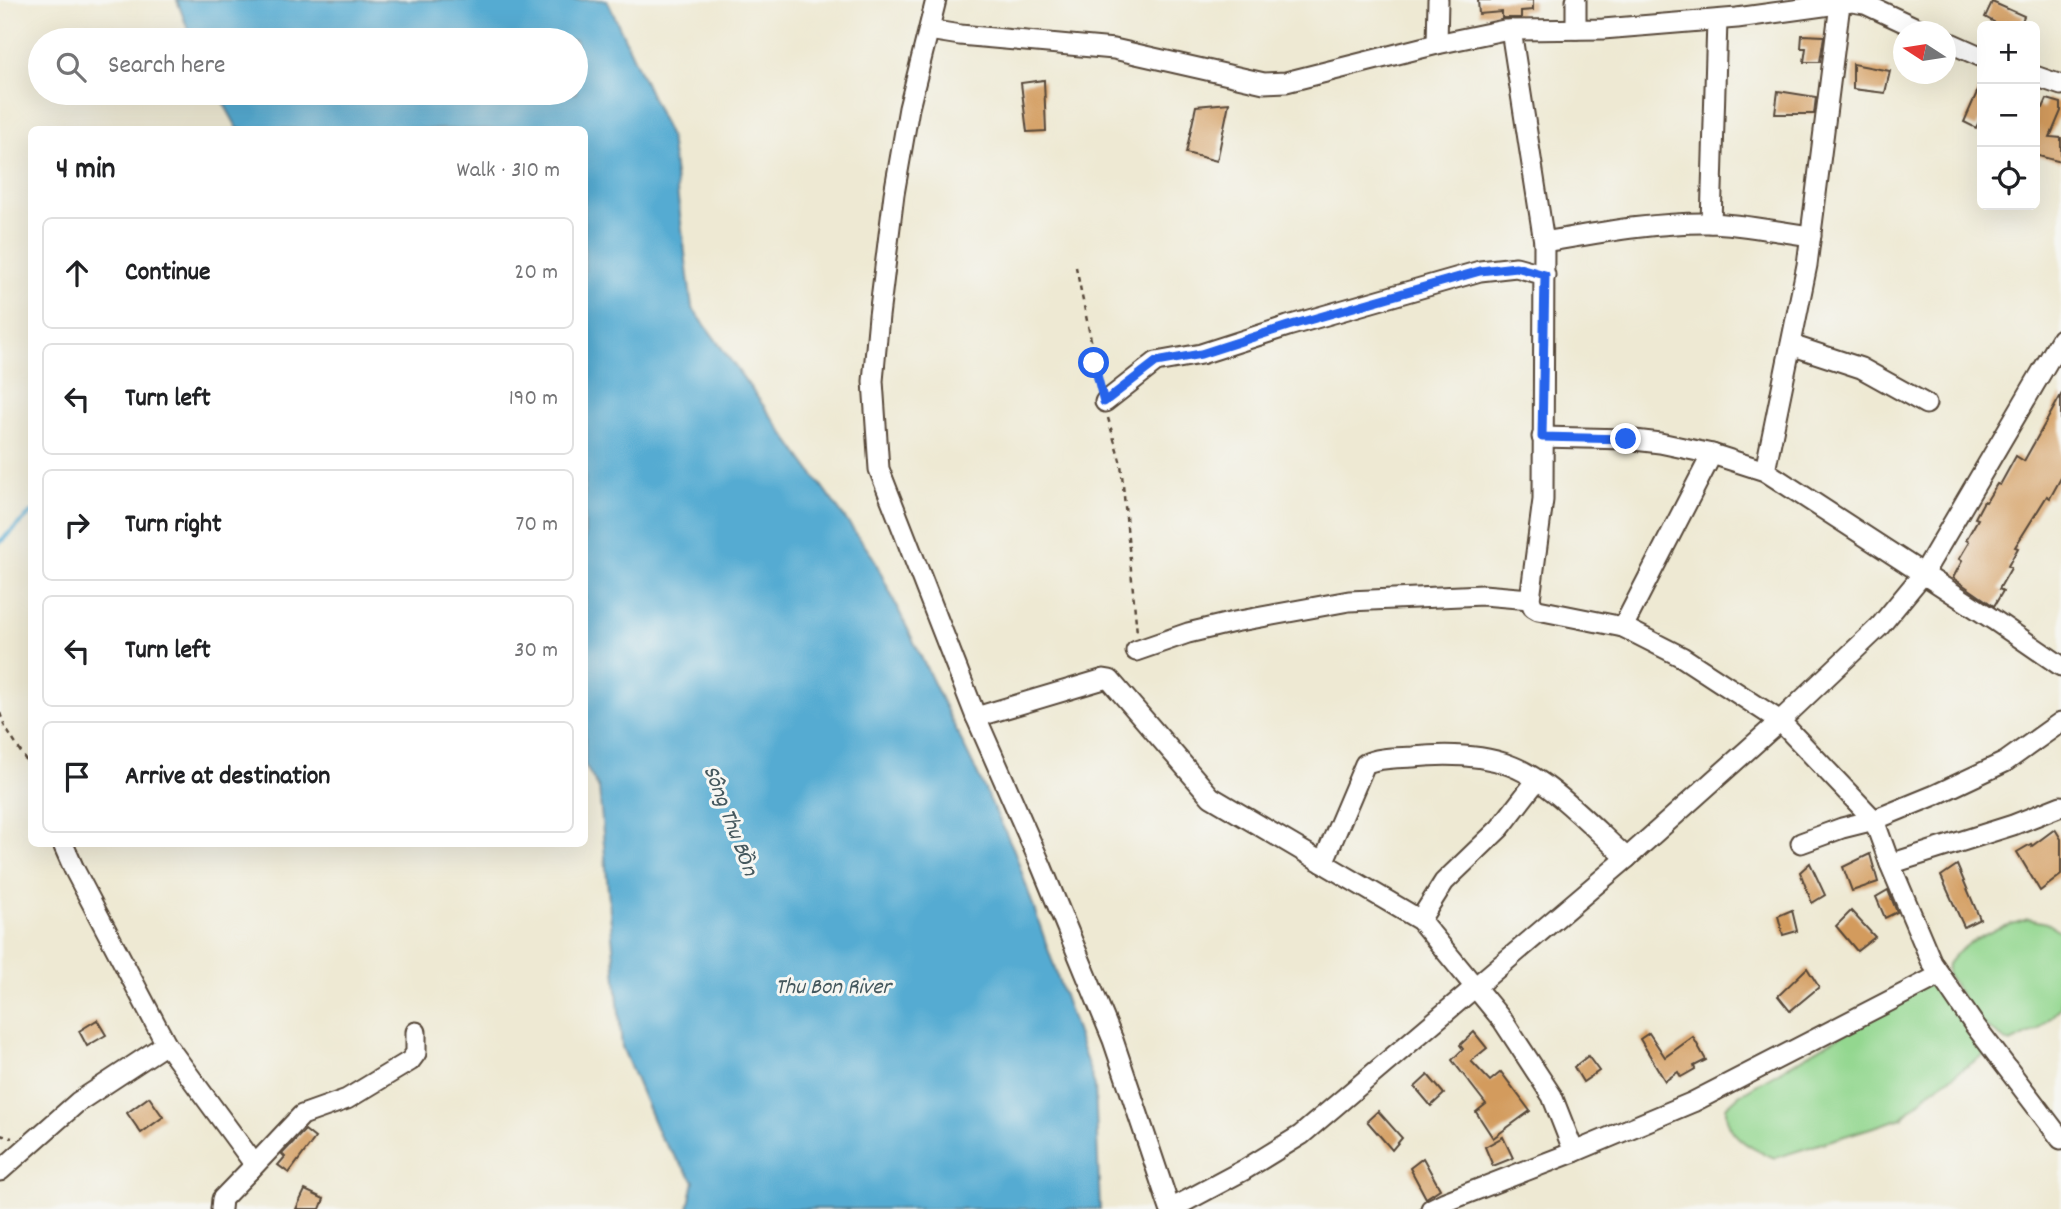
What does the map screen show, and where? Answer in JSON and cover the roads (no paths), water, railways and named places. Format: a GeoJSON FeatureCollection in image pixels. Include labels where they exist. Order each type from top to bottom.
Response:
{"type":"FeatureCollection","features":[{"type":"Feature","properties":{"kind":"street"},"geometry":{"type":"LineString","coordinates":[[936,0],[909,108],[894,194],[873,381],[879,469],[976,717],[1113,1040],[1171,1209],[1244,1170],[1301,1135],[1628,858],[1780,721],[1880,626],[1923,575],[2061,339]]}},
{"type":"Feature","properties":{"kind":"street"},"geometry":{"type":"LineString","coordinates":[[1437,44],[1438,0]]}},
{"type":"Feature","properties":{"kind":"street"},"geometry":{"type":"LineString","coordinates":[[1576,0],[1576,29]]}},
{"type":"Feature","properties":{"kind":"street"},"geometry":{"type":"LineString","coordinates":[[929,30],[1114,49],[1264,83],[1286,82],[1504,30],[1604,29],[1717,20],[1737,9],[1852,2],[1866,2],[1903,21]]}},
{"type":"Feature","properties":{"kind":"street"},"geometry":{"type":"LineString","coordinates":[[1765,471],[1807,265],[1840,4]]}},
{"type":"Feature","properties":{"kind":"street"},"geometry":{"type":"LineString","coordinates":[[1711,223],[1717,20]]}},
{"type":"Feature","properties":{"kind":"street"},"geometry":{"type":"LineString","coordinates":[[1511,30],[1544,242],[1543,500],[1530,599],[1533,607],[1623,627],[1682,657],[1780,721],[1874,820],[1932,963],[1973,1023],[2061,1139]]}},
{"type":"Feature","properties":{"kind":"street"},"geometry":{"type":"LineString","coordinates":[[1956,46],[1977,55]]}},
{"type":"Feature","properties":{"kind":"street"},"geometry":{"type":"LineString","coordinates":[[2040,78],[2061,85]]}},
{"type":"Feature","properties":{"kind":"street"},"geometry":{"type":"LineString","coordinates":[[1544,242],[1673,224],[1711,223],[1811,236]]}},
{"type":"Feature","properties":{"kind":"street"},"geometry":{"type":"LineString","coordinates":[[1104,402],[1156,362],[1201,354],[1480,271],[1516,267],[1545,275]]}},
{"type":"Feature","properties":{"kind":"street"},"geometry":{"type":"LineString","coordinates":[[1791,345],[1861,368],[1926,404]]}},
{"type":"Feature","properties":{"kind":"street"},"geometry":{"type":"LineString","coordinates":[[1542,437],[1626,439],[1660,443],[1712,454],[1765,471],[2061,666]]}},
{"type":"Feature","properties":{"kind":"street"},"geometry":{"type":"LineString","coordinates":[[1623,627],[1712,454]]}},
{"type":"Feature","properties":{"kind":"street"},"geometry":{"type":"LineString","coordinates":[[1136,651],[1188,633],[1234,622],[1349,601],[1483,596],[1530,599]]}},
{"type":"Feature","properties":{"kind":"street"},"geometry":{"type":"LineString","coordinates":[[976,717],[1101,680],[1110,680],[1211,797],[1420,920],[1503,1021],[1552,1096],[1574,1152]]}},
{"type":"Feature","properties":{"kind":"street"},"geometry":{"type":"LineString","coordinates":[[1801,843],[1874,820],[1935,796],[2005,762],[2061,722]]}},
{"type":"Feature","properties":{"kind":"street"},"geometry":{"type":"LineString","coordinates":[[1323,863],[1361,768],[1369,761],[1427,755],[1475,757],[1510,765],[1543,783],[1628,858]]}},
{"type":"Feature","properties":{"kind":"street"},"geometry":{"type":"LineString","coordinates":[[1420,920],[1444,882],[1500,828],[1537,780]]}},
{"type":"Feature","properties":{"kind":"street"},"geometry":{"type":"LineString","coordinates":[[1890,864],[2013,825],[2061,806]]}},
{"type":"Feature","properties":{"kind":"street"},"geometry":{"type":"LineString","coordinates":[[64,847],[166,1044],[250,1158],[251,1169]]}},
{"type":"Feature","properties":{"kind":"street"},"geometry":{"type":"LineString","coordinates":[[1431,1209],[1693,1102],[1940,975]]}},
{"type":"Feature","properties":{"kind":"street"},"geometry":{"type":"LineString","coordinates":[[221,1209],[222,1199],[302,1115],[347,1099],[410,1061],[416,1053],[416,1032]]}},
{"type":"Feature","properties":{"kind":"street"},"geometry":{"type":"LineString","coordinates":[[0,1171],[78,1102],[166,1044]]}},
{"type":"Feature","properties":{"kind":"water","name":"Thu Bon River"},"geometry":{"type":"Polygon","coordinates":[[[177,0],[607,0],[670,137],[692,307],[873,557],[1014,850],[1095,1086],[1100,1209],[688,1209],[694,1181],[660,1137],[622,1047],[599,789],[588,770],[588,126],[236,126],[225,105],[588,105],[588,28],[188,28],[177,0]]]}},
{"type":"Feature","properties":{"kind":"waterway"},"geometry":{"type":"LineString","coordinates":[[0,542],[28,516]]}},
{"type":"Feature","properties":{"kind":"water label","name":"Sông Thu Bồn"},"geometry":{"type":"Point","coordinates":[729,821]}}]}
